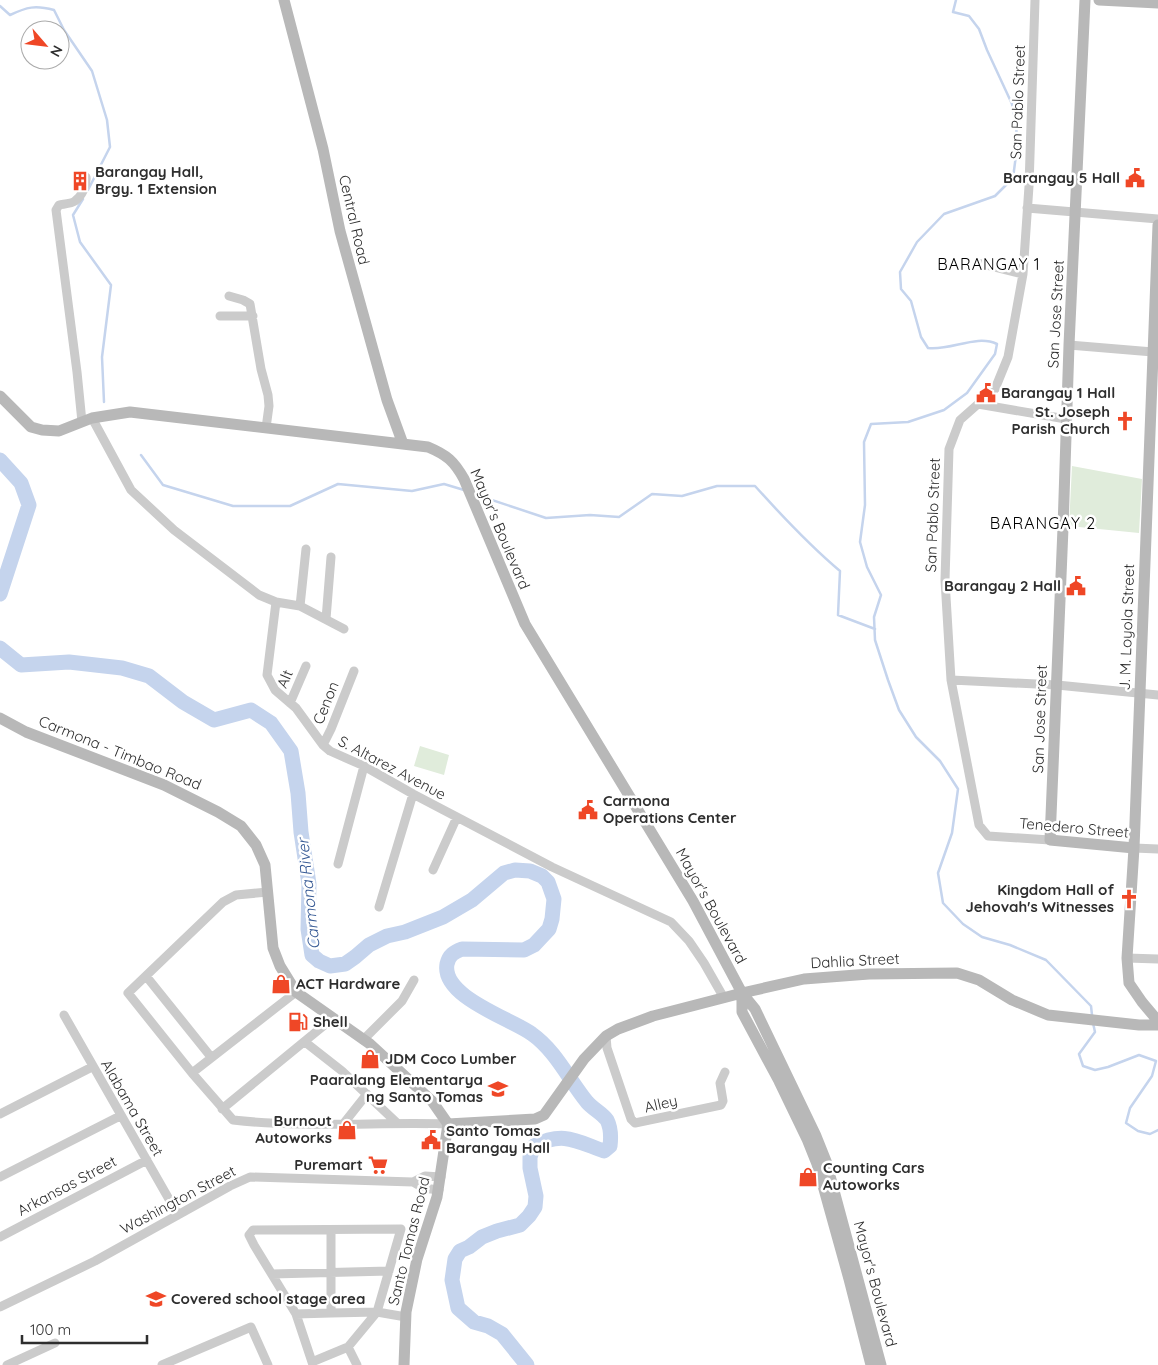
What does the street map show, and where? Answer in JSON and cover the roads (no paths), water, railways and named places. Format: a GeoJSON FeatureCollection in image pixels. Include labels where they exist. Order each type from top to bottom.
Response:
{"type":"FeatureCollection","features":[{"type":"Feature","properties":{"kind":"main road","name":"Central Road"},"geometry":{"type":"LineString","coordinates":[[284,0],[323,148],[345,250],[387,400],[403,444]]}},
{"type":"Feature","properties":{"kind":"main road","name":"San Jose Street"},"geometry":{"type":"LineString","coordinates":[[1050,840],[1064,528],[1069,345],[1086,0]]}},
{"type":"Feature","properties":{"kind":"main road"},"geometry":{"type":"LineString","coordinates":[[1099,0],[1158,3]]}},
{"type":"Feature","properties":{"kind":"main road","name":"J. M. Loyola Street"},"geometry":{"type":"LineString","coordinates":[[1158,225],[1153,352],[1153,468],[1127,958],[1129,983],[1158,1021]]}},
{"type":"Feature","properties":{"kind":"main road","name":"Mayor's Boulevard"},"geometry":{"type":"LineString","coordinates":[[0,396],[31,427],[42,430],[59,431],[87,420],[130,412],[428,447],[445,456],[456,465],[467,486],[525,624],[693,901],[742,993],[755,1009],[816,1136],[826,1160],[880,1365]]}},
{"type":"Feature","properties":{"kind":"main road","name":"Carmona - Timbao Road"},"geometry":{"type":"LineString","coordinates":[[0,718],[26,732],[164,785],[218,812],[241,826],[256,846],[265,864],[273,948],[280,966],[296,992],[363,1040],[400,1071],[432,1101],[448,1124]]}},
{"type":"Feature","properties":{"kind":"main road","name":"Tenedero Street"},"geometry":{"type":"LineString","coordinates":[[1050,840],[1134,848]]}},
{"type":"Feature","properties":{"kind":"main road","name":"Dahlia Street"},"geometry":{"type":"LineString","coordinates":[[448,1124],[535,1119],[544,1115],[584,1059],[606,1036],[618,1029],[653,1016],[804,979],[869,974],[957,974],[979,980],[1012,1000],[1048,1015],[1139,1025],[1158,1025]]}},
{"type":"Feature","properties":{"kind":"main road","name":"Mayor's Boulevard"},"geometry":{"type":"LineString","coordinates":[[742,993],[742,1012],[779,1081],[817,1164],[850,1279],[871,1365]]}},
{"type":"Feature","properties":{"kind":"main road","name":"Santo Tomas Road"},"geometry":{"type":"LineString","coordinates":[[404,1365],[406,1317],[417,1259],[439,1190],[448,1124]]}},
{"type":"Feature","properties":{"kind":"street","name":"San Pablo Street"},"geometry":{"type":"LineString","coordinates":[[988,836],[979,826],[951,680],[945,580],[949,449],[960,420],[995,389],[1008,358],[1023,274],[1035,0]]}},
{"type":"Feature","properties":{"kind":"street"},"geometry":{"type":"LineString","coordinates":[[86,176],[87,183],[85,188],[74,202],[59,205],[56,210],[77,372],[87,420],[131,490],[174,530],[260,595],[276,602],[300,606],[344,629]]}},
{"type":"Feature","properties":{"kind":"street"},"geometry":{"type":"LineString","coordinates":[[1027,208],[1158,219]]}},
{"type":"Feature","properties":{"kind":"street"},"geometry":{"type":"LineString","coordinates":[[978,262],[1023,274]]}},
{"type":"Feature","properties":{"kind":"street"},"geometry":{"type":"LineString","coordinates":[[229,296],[250,304],[259,362],[268,395],[269,406],[266,428]]}},
{"type":"Feature","properties":{"kind":"street"},"geometry":{"type":"LineString","coordinates":[[220,316],[253,316]]}},
{"type":"Feature","properties":{"kind":"street"},"geometry":{"type":"LineString","coordinates":[[1069,345],[1153,352]]}},
{"type":"Feature","properties":{"kind":"street"},"geometry":{"type":"LineString","coordinates":[[978,404],[1066,419]]}},
{"type":"Feature","properties":{"kind":"street"},"geometry":{"type":"LineString","coordinates":[[300,606],[306,550]]}},
{"type":"Feature","properties":{"kind":"street"},"geometry":{"type":"LineString","coordinates":[[326,619],[331,557]]}},
{"type":"Feature","properties":{"kind":"street","name":"S. Altarez Avenue"},"geometry":{"type":"LineString","coordinates":[[276,602],[267,675],[275,690],[296,708],[323,745],[330,751],[364,766],[552,867],[671,922],[689,941],[724,998]]}},
{"type":"Feature","properties":{"kind":"street","name":"Alt"},"geometry":{"type":"LineString","coordinates":[[290,703],[306,666]]}},
{"type":"Feature","properties":{"kind":"street","name":"Cenon"},"geometry":{"type":"LineString","coordinates":[[323,745],[354,671]]}},
{"type":"Feature","properties":{"kind":"street"},"geometry":{"type":"LineString","coordinates":[[951,680],[1057,685],[1158,695]]}},
{"type":"Feature","properties":{"kind":"street"},"geometry":{"type":"LineString","coordinates":[[338,864],[364,766]]}},
{"type":"Feature","properties":{"kind":"street"},"geometry":{"type":"LineString","coordinates":[[380,907],[413,794]]}},
{"type":"Feature","properties":{"kind":"street"},"geometry":{"type":"LineString","coordinates":[[433,870],[456,817]]}},
{"type":"Feature","properties":{"kind":"street","name":"Tenedero Street"},"geometry":{"type":"LineString","coordinates":[[988,836],[1050,840]]}},
{"type":"Feature","properties":{"kind":"street","name":"Tenedero Street"},"geometry":{"type":"LineString","coordinates":[[1134,848],[1158,849]]}},
{"type":"Feature","properties":{"kind":"street"},"geometry":{"type":"LineString","coordinates":[[268,892],[236,895],[224,902],[128,993],[233,1120],[261,1123],[396,1122],[448,1124]]}},
{"type":"Feature","properties":{"kind":"street"},"geometry":{"type":"LineString","coordinates":[[1127,958],[1158,959]]}},
{"type":"Feature","properties":{"kind":"street"},"geometry":{"type":"LineString","coordinates":[[146,976],[211,1057]]}},
{"type":"Feature","properties":{"kind":"street"},"geometry":{"type":"LineString","coordinates":[[363,1040],[402,1001],[414,980]]}},
{"type":"Feature","properties":{"kind":"street"},"geometry":{"type":"LineString","coordinates":[[192,1072],[296,992]]}},
{"type":"Feature","properties":{"kind":"street","name":"Alabama Street"},"geometry":{"type":"LineString","coordinates":[[64,1015],[178,1215]]}},
{"type":"Feature","properties":{"kind":"street"},"geometry":{"type":"LineString","coordinates":[[222,1109],[333,1018]]}},
{"type":"Feature","properties":{"kind":"street","name":"Alley"},"geometry":{"type":"LineString","coordinates":[[606,1036],[607,1048],[631,1119],[635,1123],[721,1104],[723,1101],[720,1083],[725,1072]]}},
{"type":"Feature","properties":{"kind":"street"},"geometry":{"type":"LineString","coordinates":[[304,1042],[342,1071],[396,1122]]}},
{"type":"Feature","properties":{"kind":"street"},"geometry":{"type":"LineString","coordinates":[[0,1114],[92,1067]]}},
{"type":"Feature","properties":{"kind":"street"},"geometry":{"type":"LineString","coordinates":[[344,1123],[367,1094]]}},
{"type":"Feature","properties":{"kind":"street"},"geometry":{"type":"LineString","coordinates":[[0,1177],[120,1116]]}},
{"type":"Feature","properties":{"kind":"street","name":"Arkansas Street"},"geometry":{"type":"LineString","coordinates":[[0,1236],[146,1160]]}},
{"type":"Feature","properties":{"kind":"street","name":"Washington Street"},"geometry":{"type":"LineString","coordinates":[[1,1305],[95,1261],[230,1186],[250,1177],[413,1182],[425,1176],[441,1176]]}},
{"type":"Feature","properties":{"kind":"street","name":"Washington Street"},"geometry":{"type":"LineString","coordinates":[[413,1182],[423,1188],[439,1190]]}},
{"type":"Feature","properties":{"kind":"street"},"geometry":{"type":"LineString","coordinates":[[401,1229],[389,1271],[377,1312],[348,1347],[313,1364],[296,1314],[250,1235],[253,1230],[401,1229]]}},
{"type":"Feature","properties":{"kind":"street"},"geometry":{"type":"LineString","coordinates":[[331,1230],[331,1313]]}},
{"type":"Feature","properties":{"kind":"street"},"geometry":{"type":"LineString","coordinates":[[272,1274],[389,1271]]}},
{"type":"Feature","properties":{"kind":"street"},"geometry":{"type":"LineString","coordinates":[[296,1314],[377,1312],[406,1317]]}},
{"type":"Feature","properties":{"kind":"street"},"geometry":{"type":"LineString","coordinates":[[162,1365],[251,1327],[267,1364]]}},
{"type":"Feature","properties":{"kind":"street"},"geometry":{"type":"LineString","coordinates":[[7,1365],[26,1362],[55,1343]]}},
{"type":"Feature","properties":{"kind":"street"},"geometry":{"type":"LineString","coordinates":[[348,1347],[357,1365]]}},
{"type":"Feature","properties":{"kind":"waterway"},"geometry":{"type":"LineString","coordinates":[[956,0],[953,12],[969,16],[979,29],[1012,104],[1018,140],[1013,178],[995,196],[944,214],[917,242],[900,272],[901,289],[911,301],[921,337],[928,348],[981,341],[997,344],[995,354],[967,393],[944,410],[908,422],[871,424],[864,442],[865,505],[860,542],[867,567],[881,595],[874,617],[875,640],[899,710],[916,737],[940,761],[958,789],[952,833],[938,873],[943,903],[963,924],[982,937],[1010,945],[1046,960],[1091,1006],[1092,1015]]}},
{"type":"Feature","properties":{"kind":"waterway"},"geometry":{"type":"LineString","coordinates":[[0,6],[10,15],[31,8],[54,10],[64,30],[92,71],[107,120],[110,147],[88,190]]}},
{"type":"Feature","properties":{"kind":"waterway"},"geometry":{"type":"LineString","coordinates":[[83,199],[73,215],[80,242],[111,285],[102,357],[104,402]]}},
{"type":"Feature","properties":{"kind":"waterway"},"geometry":{"type":"LineString","coordinates":[[141,455],[163,485],[233,506],[290,506],[338,484],[412,491],[444,484],[464,490]]}},
{"type":"Feature","properties":{"kind":"waterway","name":"Carmona River"},"geometry":{"type":"LineString","coordinates":[[0,460],[21,483],[29,505],[0,594]]}},
{"type":"Feature","properties":{"kind":"waterway"},"geometry":{"type":"LineString","coordinates":[[474,494],[546,518],[590,515],[619,517],[652,494],[682,496],[717,486],[755,486],[796,530],[840,571],[838,615],[875,629]]}},
{"type":"Feature","properties":{"kind":"waterway","name":"Carmona River"},"geometry":{"type":"LineString","coordinates":[[0,648],[21,665],[69,662],[122,668],[149,676],[183,702],[214,720],[251,710],[271,723],[291,751],[309,884],[308,929],[312,955],[330,966],[345,964],[369,945],[387,936],[405,932],[443,917],[472,900],[504,873],[515,870],[530,871],[542,876],[548,882],[554,899],[552,919],[549,929],[534,945],[524,950],[462,949],[452,954],[447,964],[448,976],[455,987],[466,997],[522,1028],[541,1041],[555,1057],[587,1102],[607,1120],[610,1130],[610,1146],[604,1151],[577,1141],[562,1138],[544,1141],[534,1146],[530,1157],[530,1168],[536,1196],[535,1207],[529,1216],[520,1225],[482,1237],[460,1251],[455,1259],[452,1280],[458,1308],[474,1322],[488,1326],[502,1334],[527,1365]]}},
{"type":"Feature","properties":{"kind":"waterway"},"geometry":{"type":"LineString","coordinates":[[1093,1023],[1095,1032],[1079,1054],[1083,1066],[1095,1070],[1139,1055],[1156,1061],[1152,1076],[1130,1108],[1126,1123],[1138,1131],[1150,1134],[1158,1130]]}},
{"type":"Feature","properties":{"kind":"place","name":"Barangay 5 Hall"},"geometry":{"type":"Point","coordinates":[1135,178]}},
{"type":"Feature","properties":{"kind":"place","name":"Barangay Hall, Brgy. 1 Extension"},"geometry":{"type":"Point","coordinates":[80,181]}},
{"type":"Feature","properties":{"kind":"place","name":"Barangay 1 Hall"},"geometry":{"type":"Point","coordinates":[986,393]}},
{"type":"Feature","properties":{"kind":"place","name":"St. Joseph Parish Church"},"geometry":{"type":"Point","coordinates":[1125,421]}},
{"type":"Feature","properties":{"kind":"place","name":"Barangay 2 Hall"},"geometry":{"type":"Point","coordinates":[1076,586]}},
{"type":"Feature","properties":{"kind":"place","name":"Carmona Operations Center"},"geometry":{"type":"Point","coordinates":[588,810]}},
{"type":"Feature","properties":{"kind":"place","name":"Kingdom Hall of Jehovah's Witnesses"},"geometry":{"type":"Point","coordinates":[1129,899]}},
{"type":"Feature","properties":{"kind":"place","name":"ACT Hardware"},"geometry":{"type":"Point","coordinates":[281,984]}},
{"type":"Feature","properties":{"kind":"place","name":"Shell"},"geometry":{"type":"Point","coordinates":[298,1022]}},
{"type":"Feature","properties":{"kind":"place","name":"JDM Coco Lumber"},"geometry":{"type":"Point","coordinates":[370,1059]}},
{"type":"Feature","properties":{"kind":"place","name":"Paaralang Elementarya ng Santo Tomas"},"geometry":{"type":"Point","coordinates":[498,1089]}},
{"type":"Feature","properties":{"kind":"place","name":"Burnout Autoworks"},"geometry":{"type":"Point","coordinates":[347,1130]}},
{"type":"Feature","properties":{"kind":"place","name":"Santo Tomas Barangay Hall"},"geometry":{"type":"Point","coordinates":[431,1140]}},
{"type":"Feature","properties":{"kind":"place","name":"Puremart"},"geometry":{"type":"Point","coordinates":[378,1165]}},
{"type":"Feature","properties":{"kind":"place","name":"Counting Cars Autoworks"},"geometry":{"type":"Point","coordinates":[808,1177]}},
{"type":"Feature","properties":{"kind":"place","name":"Covered school stage area"},"geometry":{"type":"Point","coordinates":[156,1299]}},
{"type":"Feature","properties":{"kind":"district","name":"BARANGAY 1"},"geometry":{"type":"Point","coordinates":[989,264]}},
{"type":"Feature","properties":{"kind":"district","name":"BARANGAY 2"},"geometry":{"type":"Point","coordinates":[1043,523]}}]}
